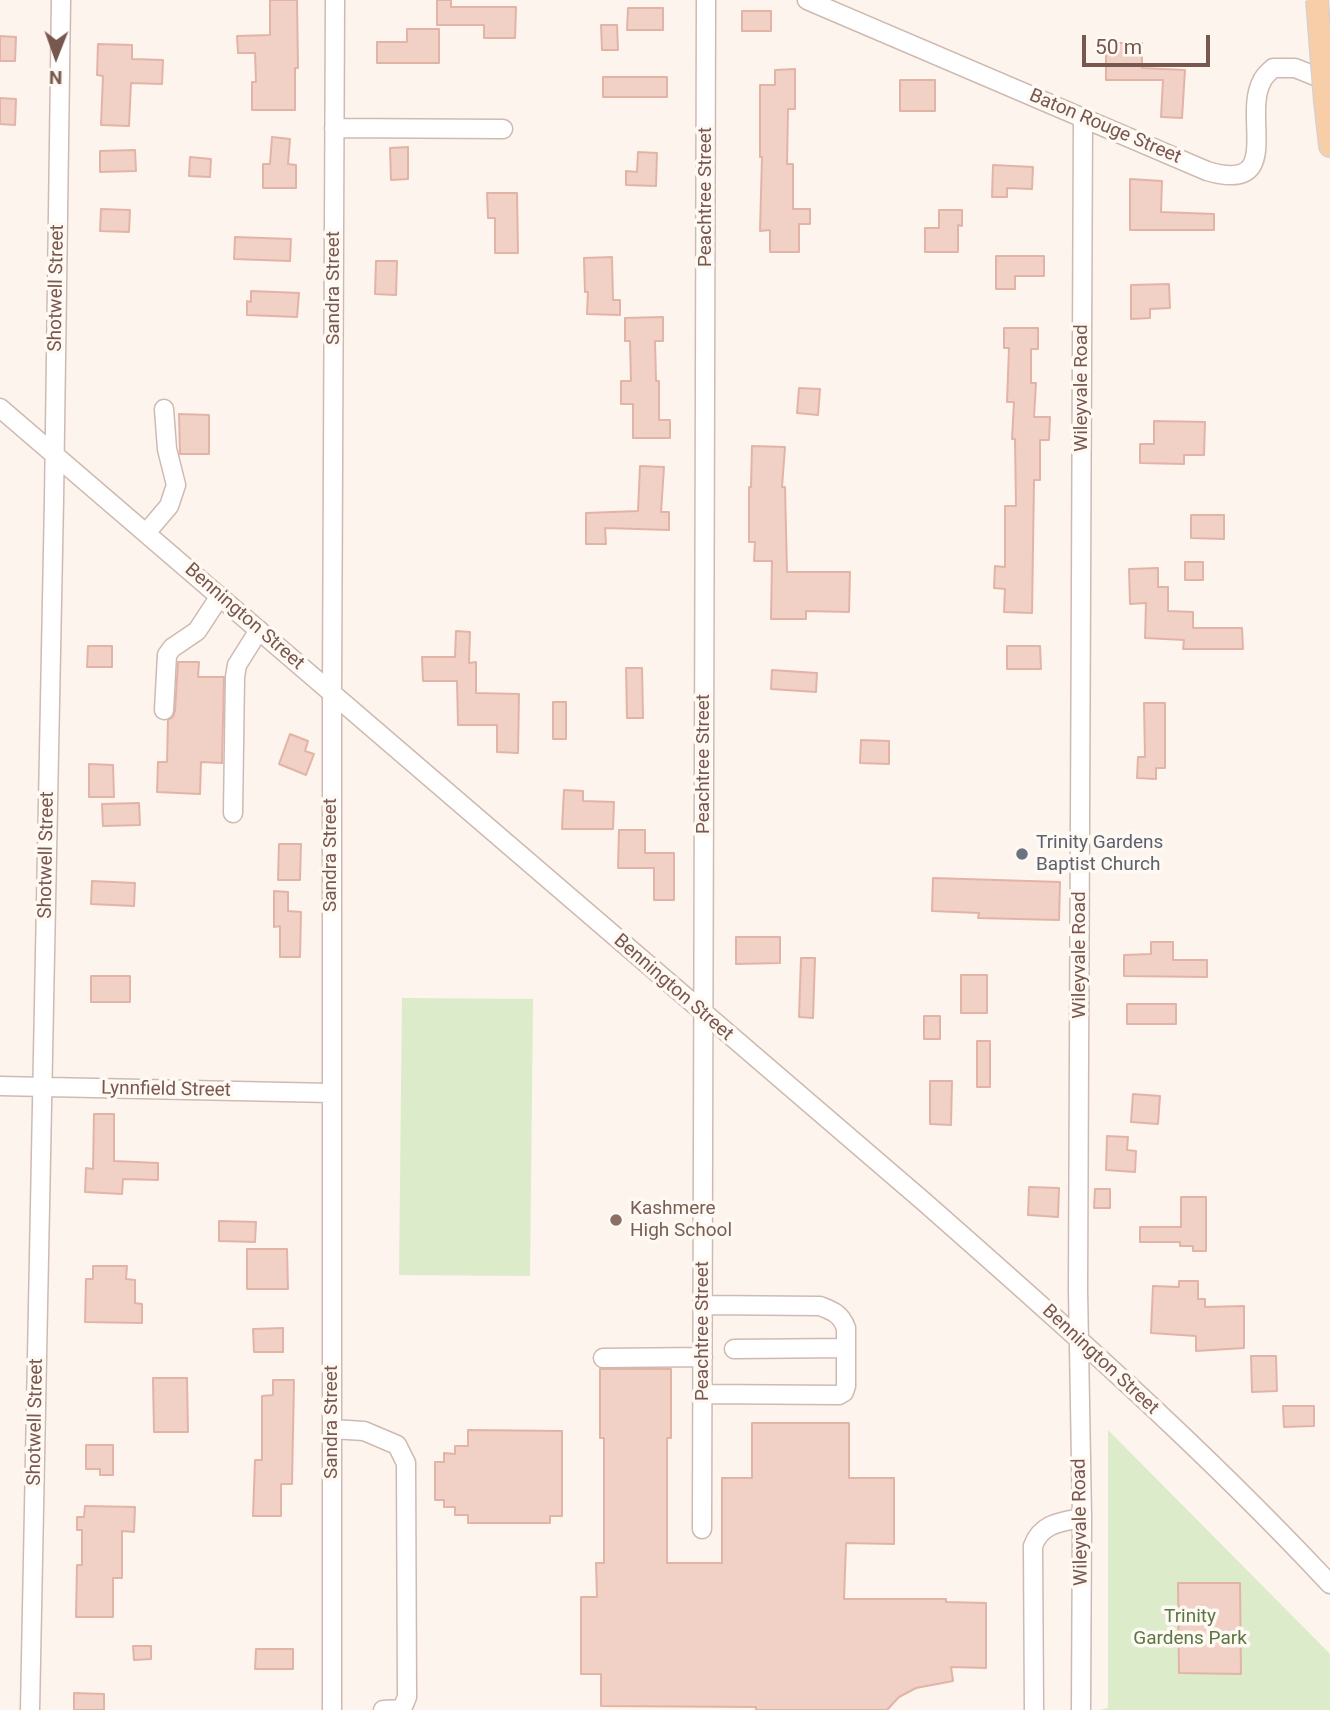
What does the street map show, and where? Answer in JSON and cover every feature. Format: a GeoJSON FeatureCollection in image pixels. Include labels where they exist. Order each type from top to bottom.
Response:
{"type":"FeatureCollection","features":[{"type":"Feature","properties":{"kind":"main road"},"geometry":{"type":"LineString","coordinates":[[1317,0],[1330,146]]}},
{"type":"Feature","properties":{"kind":"street","name":"Shotwell Street"},"geometry":{"type":"LineString","coordinates":[[30,1710],[61,0]]}},
{"type":"Feature","properties":{"kind":"street","name":"Sandra Street"},"geometry":{"type":"LineString","coordinates":[[332,1710],[335,0]]}},
{"type":"Feature","properties":{"kind":"street","name":"Peachtree Street"},"geometry":{"type":"LineString","coordinates":[[702,1529],[706,0]]}},
{"type":"Feature","properties":{"kind":"street","name":"Baton Rouge Street"},"geometry":{"type":"LineString","coordinates":[[807,0],[1224,176],[1238,176],[1250,168],[1256,156],[1257,95],[1262,80],[1273,68],[1295,68],[1327,92]]}},
{"type":"Feature","properties":{"kind":"street","name":"Wileyvale Road"},"geometry":{"type":"LineString","coordinates":[[1081,1710],[1079,1338],[1083,117]]}},
{"type":"Feature","properties":{"kind":"street"},"geometry":{"type":"LineString","coordinates":[[334,128],[503,129]]}},
{"type":"Feature","properties":{"kind":"street","name":"Bennington Street"},"geometry":{"type":"LineString","coordinates":[[0,408],[1079,1338],[1270,1520],[1330,1584]]}},
{"type":"Feature","properties":{"kind":"street"},"geometry":{"type":"LineString","coordinates":[[146,533],[169,506],[176,485],[167,449],[164,409]]}},
{"type":"Feature","properties":{"kind":"street"},"geometry":{"type":"LineString","coordinates":[[163,710],[167,655],[172,648],[197,631],[220,596]]}},
{"type":"Feature","properties":{"kind":"street"},"geometry":{"type":"LineString","coordinates":[[233,813],[235,677],[237,665],[259,630]]}},
{"type":"Feature","properties":{"kind":"street","name":"Lynnfield Street"},"geometry":{"type":"LineString","coordinates":[[0,1086],[331,1093]]}},
{"type":"Feature","properties":{"kind":"street"},"geometry":{"type":"LineString","coordinates":[[703,1304],[820,1306],[835,1311],[843,1319],[846,1328],[846,1386],[844,1392],[839,1395],[703,1394]]}},
{"type":"Feature","properties":{"kind":"street"},"geometry":{"type":"LineString","coordinates":[[734,1349],[846,1348]]}},
{"type":"Feature","properties":{"kind":"street"},"geometry":{"type":"LineString","coordinates":[[603,1358],[703,1357]]}},
{"type":"Feature","properties":{"kind":"street"},"geometry":{"type":"LineString","coordinates":[[332,1429],[364,1431],[397,1445],[407,1463],[407,1697],[402,1709],[383,1710]]}},
{"type":"Feature","properties":{"kind":"street"},"geometry":{"type":"LineString","coordinates":[[1034,1710],[1033,1546],[1037,1536],[1045,1528],[1058,1522],[1082,1518]]}},
{"type":"Feature","properties":{"kind":"green space"},"geometry":{"type":"Polygon","coordinates":[[[402,998],[533,999],[530,1276],[399,1275],[402,998]]]}},
{"type":"Feature","properties":{"kind":"green space","name":"Trinity Gardens Park"},"geometry":{"type":"Polygon","coordinates":[[[1108,1430],[1330,1654],[1330,1710],[1100,1710],[1108,1708],[1108,1430]]]}},
{"type":"Feature","properties":{"kind":"building"},"geometry":{"type":"Polygon","coordinates":[[[270,0],[297,0],[298,68],[295,68],[295,110],[252,110],[252,82],[256,82],[255,53],[238,53],[237,36],[270,35],[270,0]]]}},
{"type":"Feature","properties":{"kind":"building"},"geometry":{"type":"Polygon","coordinates":[[[437,0],[451,0],[451,7],[516,7],[515,38],[484,38],[484,25],[437,25],[437,0]]]}},
{"type":"Feature","properties":{"kind":"building"},"geometry":{"type":"Polygon","coordinates":[[[628,8],[663,8],[663,30],[627,30],[628,8]]]}},
{"type":"Feature","properties":{"kind":"building"},"geometry":{"type":"Polygon","coordinates":[[[742,11],[771,11],[771,31],[742,31],[742,11]]]}},
{"type":"Feature","properties":{"kind":"building"},"geometry":{"type":"Polygon","coordinates":[[[601,25],[617,25],[618,50],[602,50],[601,25]]]}},
{"type":"Feature","properties":{"kind":"building"},"geometry":{"type":"Polygon","coordinates":[[[407,29],[439,29],[439,63],[377,63],[377,42],[407,42],[407,29]]]}},
{"type":"Feature","properties":{"kind":"building"},"geometry":{"type":"Polygon","coordinates":[[[0,36],[16,37],[15,61],[0,61],[0,36]]]}},
{"type":"Feature","properties":{"kind":"building"},"geometry":{"type":"Polygon","coordinates":[[[1114,43],[1142,43],[1142,68],[1185,70],[1182,118],[1161,117],[1163,80],[1106,80],[1106,52],[1114,52],[1114,43]]]}},
{"type":"Feature","properties":{"kind":"building"},"geometry":{"type":"Polygon","coordinates":[[[98,44],[132,45],[132,59],[163,60],[162,84],[131,83],[129,126],[101,125],[103,76],[97,75],[98,44]]]}},
{"type":"Feature","properties":{"kind":"building"},"geometry":{"type":"Polygon","coordinates":[[[795,69],[795,109],[788,109],[787,164],[793,164],[793,209],[810,209],[810,224],[799,224],[799,252],[770,252],[770,230],[760,231],[760,85],[775,85],[775,70],[795,69]]]}},
{"type":"Feature","properties":{"kind":"building"},"geometry":{"type":"Polygon","coordinates":[[[603,77],[667,77],[667,97],[603,97],[603,77]]]}},
{"type":"Feature","properties":{"kind":"building"},"geometry":{"type":"Polygon","coordinates":[[[900,80],[935,80],[935,111],[900,111],[900,80]]]}},
{"type":"Feature","properties":{"kind":"building"},"geometry":{"type":"Polygon","coordinates":[[[0,98],[16,99],[15,125],[0,124],[0,98]]]}},
{"type":"Feature","properties":{"kind":"building"},"geometry":{"type":"Polygon","coordinates":[[[272,137],[290,139],[288,164],[296,165],[296,188],[263,188],[263,164],[270,164],[272,137]]]}},
{"type":"Feature","properties":{"kind":"building"},"geometry":{"type":"Polygon","coordinates":[[[408,147],[408,179],[391,180],[390,148],[408,147]]]}},
{"type":"Feature","properties":{"kind":"building"},"geometry":{"type":"Polygon","coordinates":[[[135,150],[136,171],[100,172],[100,151],[135,150]]]}},
{"type":"Feature","properties":{"kind":"building"},"geometry":{"type":"Polygon","coordinates":[[[638,152],[657,153],[656,186],[626,185],[626,171],[637,172],[638,152]]]}},
{"type":"Feature","properties":{"kind":"building"},"geometry":{"type":"Polygon","coordinates":[[[190,157],[211,159],[210,177],[189,176],[190,157]]]}},
{"type":"Feature","properties":{"kind":"building"},"geometry":{"type":"Polygon","coordinates":[[[993,165],[1033,167],[1032,189],[1007,188],[1007,197],[992,197],[993,165]]]}},
{"type":"Feature","properties":{"kind":"building"},"geometry":{"type":"Polygon","coordinates":[[[1130,179],[1162,181],[1161,212],[1214,214],[1214,230],[1130,230],[1130,179]]]}},
{"type":"Feature","properties":{"kind":"building"},"geometry":{"type":"Polygon","coordinates":[[[487,193],[517,193],[518,253],[495,253],[495,218],[488,218],[487,193]]]}},
{"type":"Feature","properties":{"kind":"building"},"geometry":{"type":"Polygon","coordinates":[[[101,209],[130,210],[129,232],[100,231],[101,209]]]}},
{"type":"Feature","properties":{"kind":"building"},"geometry":{"type":"Polygon","coordinates":[[[939,210],[962,210],[962,226],[958,225],[958,252],[925,252],[925,228],[939,228],[939,210]]]}},
{"type":"Feature","properties":{"kind":"building"},"geometry":{"type":"Polygon","coordinates":[[[235,237],[291,239],[290,261],[234,259],[235,237]]]}},
{"type":"Feature","properties":{"kind":"building"},"geometry":{"type":"Polygon","coordinates":[[[996,256],[1044,256],[1044,276],[1015,276],[1015,289],[996,289],[996,256]]]}},
{"type":"Feature","properties":{"kind":"building"},"geometry":{"type":"Polygon","coordinates":[[[612,257],[613,300],[620,300],[620,315],[587,314],[588,292],[585,292],[584,258],[612,257]]]}},
{"type":"Feature","properties":{"kind":"building"},"geometry":{"type":"Polygon","coordinates":[[[376,261],[397,261],[396,295],[375,294],[376,261]]]}},
{"type":"Feature","properties":{"kind":"building"},"geometry":{"type":"Polygon","coordinates":[[[1169,284],[1170,308],[1150,309],[1150,318],[1131,319],[1131,285],[1169,284]]]}},
{"type":"Feature","properties":{"kind":"building"},"geometry":{"type":"Polygon","coordinates":[[[251,291],[299,293],[297,317],[247,315],[247,301],[251,302],[251,291]]]}},
{"type":"Feature","properties":{"kind":"building"},"geometry":{"type":"Polygon","coordinates":[[[663,317],[663,341],[655,341],[656,381],[659,381],[659,420],[670,420],[670,438],[633,438],[633,404],[621,404],[621,381],[631,381],[630,341],[625,341],[625,318],[663,317]]]}},
{"type":"Feature","properties":{"kind":"building"},"geometry":{"type":"Polygon","coordinates":[[[1004,328],[1038,328],[1038,349],[1031,349],[1031,383],[1036,383],[1034,417],[1050,417],[1049,440],[1040,440],[1040,480],[1034,480],[1032,613],[1004,612],[1005,589],[994,588],[995,566],[1005,567],[1005,506],[1016,506],[1015,439],[1012,439],[1014,402],[1007,402],[1009,348],[1004,348],[1004,328]]]}},
{"type":"Feature","properties":{"kind":"building"},"geometry":{"type":"Polygon","coordinates":[[[799,388],[820,389],[818,415],[797,413],[799,388]]]}},
{"type":"Feature","properties":{"kind":"building"},"geometry":{"type":"Polygon","coordinates":[[[179,414],[209,415],[209,454],[180,454],[179,414]]]}},
{"type":"Feature","properties":{"kind":"building"},"geometry":{"type":"Polygon","coordinates":[[[1154,421],[1205,422],[1204,455],[1184,455],[1184,464],[1140,463],[1140,444],[1154,444],[1154,421]]]}},
{"type":"Feature","properties":{"kind":"building"},"geometry":{"type":"Polygon","coordinates":[[[752,446],[785,447],[782,487],[785,487],[787,572],[850,572],[849,612],[806,611],[806,619],[771,619],[772,561],[754,561],[755,542],[749,542],[752,446]]]}},
{"type":"Feature","properties":{"kind":"building"},"geometry":{"type":"Polygon","coordinates":[[[640,466],[664,467],[661,512],[669,512],[669,530],[605,528],[606,544],[586,544],[586,513],[638,511],[640,466]]]}},
{"type":"Feature","properties":{"kind":"building"},"geometry":{"type":"Polygon","coordinates":[[[1191,515],[1224,515],[1224,539],[1191,538],[1191,515]]]}},
{"type":"Feature","properties":{"kind":"building"},"geometry":{"type":"Polygon","coordinates":[[[1185,562],[1203,562],[1203,580],[1185,580],[1185,562]]]}},
{"type":"Feature","properties":{"kind":"building"},"geometry":{"type":"Polygon","coordinates":[[[1158,568],[1158,587],[1168,587],[1168,611],[1193,612],[1193,628],[1242,628],[1243,649],[1183,649],[1184,640],[1145,638],[1146,603],[1130,604],[1129,569],[1158,568]]]}},
{"type":"Feature","properties":{"kind":"building"},"geometry":{"type":"Polygon","coordinates":[[[456,631],[470,632],[469,663],[476,662],[476,693],[519,694],[518,753],[497,752],[497,725],[458,725],[457,681],[423,681],[422,657],[455,657],[456,631]]]}},
{"type":"Feature","properties":{"kind":"building"},"geometry":{"type":"Polygon","coordinates":[[[88,646],[112,646],[112,667],[87,667],[88,646]]]}},
{"type":"Feature","properties":{"kind":"building"},"geometry":{"type":"Polygon","coordinates":[[[1007,646],[1040,646],[1041,669],[1007,669],[1007,646]]]}},
{"type":"Feature","properties":{"kind":"building"},"geometry":{"type":"Polygon","coordinates":[[[178,662],[199,662],[198,677],[224,677],[222,763],[201,762],[200,794],[157,792],[158,762],[167,762],[168,720],[173,717],[175,711],[178,662]]]}},
{"type":"Feature","properties":{"kind":"building"},"geometry":{"type":"Polygon","coordinates":[[[626,668],[642,668],[643,718],[627,718],[626,668]]]}},
{"type":"Feature","properties":{"kind":"building"},"geometry":{"type":"Polygon","coordinates":[[[772,670],[817,673],[816,692],[771,689],[772,670]]]}},
{"type":"Feature","properties":{"kind":"building"},"geometry":{"type":"Polygon","coordinates":[[[553,702],[566,702],[566,739],[553,739],[553,702]]]}},
{"type":"Feature","properties":{"kind":"building"},"geometry":{"type":"Polygon","coordinates":[[[1144,703],[1165,703],[1165,768],[1156,768],[1156,779],[1137,778],[1138,757],[1145,757],[1144,703]]]}},
{"type":"Feature","properties":{"kind":"building"},"geometry":{"type":"Polygon","coordinates":[[[290,734],[308,741],[305,751],[314,754],[306,775],[279,764],[290,734]]]}},
{"type":"Feature","properties":{"kind":"building"},"geometry":{"type":"Polygon","coordinates":[[[861,740],[889,741],[889,764],[860,763],[861,740]]]}},
{"type":"Feature","properties":{"kind":"building"},"geometry":{"type":"Polygon","coordinates":[[[89,764],[113,765],[114,797],[89,797],[89,764]]]}},
{"type":"Feature","properties":{"kind":"building"},"geometry":{"type":"Polygon","coordinates":[[[564,790],[583,791],[583,801],[614,802],[613,829],[562,829],[564,790]]]}},
{"type":"Feature","properties":{"kind":"building"},"geometry":{"type":"Polygon","coordinates":[[[139,803],[140,825],[103,826],[102,804],[139,803]]]}},
{"type":"Feature","properties":{"kind":"building"},"geometry":{"type":"Polygon","coordinates":[[[619,830],[645,830],[645,853],[674,853],[674,900],[654,900],[654,868],[618,868],[619,830]]]}},
{"type":"Feature","properties":{"kind":"building"},"geometry":{"type":"Polygon","coordinates":[[[279,844],[301,844],[300,880],[278,880],[279,844]]]}},
{"type":"Feature","properties":{"kind":"building"},"geometry":{"type":"Polygon","coordinates":[[[933,878],[1060,882],[1059,920],[978,918],[979,913],[932,911],[933,878]]]}},
{"type":"Feature","properties":{"kind":"building"},"geometry":{"type":"Polygon","coordinates":[[[92,881],[135,883],[134,906],[91,904],[92,881]]]}},
{"type":"Feature","properties":{"kind":"building"},"geometry":{"type":"Polygon","coordinates":[[[274,891],[288,892],[288,911],[301,912],[300,957],[280,957],[280,926],[274,927],[274,891]]]}},
{"type":"Feature","properties":{"kind":"building"},"geometry":{"type":"Polygon","coordinates":[[[736,937],[780,937],[780,963],[736,964],[736,937]]]}},
{"type":"Feature","properties":{"kind":"building"},"geometry":{"type":"Polygon","coordinates":[[[1151,942],[1173,942],[1173,960],[1207,960],[1207,977],[1124,976],[1124,955],[1151,954],[1151,942]]]}},
{"type":"Feature","properties":{"kind":"building"},"geometry":{"type":"Polygon","coordinates":[[[801,958],[815,958],[813,1018],[799,1017],[801,958]]]}},
{"type":"Feature","properties":{"kind":"building"},"geometry":{"type":"Polygon","coordinates":[[[961,975],[987,975],[987,1013],[961,1013],[961,975]]]}},
{"type":"Feature","properties":{"kind":"building"},"geometry":{"type":"Polygon","coordinates":[[[91,976],[130,976],[130,1002],[91,1002],[91,976]]]}},
{"type":"Feature","properties":{"kind":"building"},"geometry":{"type":"Polygon","coordinates":[[[1127,1004],[1176,1004],[1176,1024],[1127,1024],[1127,1004]]]}},
{"type":"Feature","properties":{"kind":"building"},"geometry":{"type":"Polygon","coordinates":[[[924,1016],[940,1016],[940,1039],[924,1039],[924,1016]]]}},
{"type":"Feature","properties":{"kind":"building"},"geometry":{"type":"Polygon","coordinates":[[[977,1041],[990,1041],[990,1087],[977,1087],[977,1041]]]}},
{"type":"Feature","properties":{"kind":"building"},"geometry":{"type":"Polygon","coordinates":[[[930,1081],[952,1081],[951,1125],[930,1124],[930,1081]]]}},
{"type":"Feature","properties":{"kind":"building"},"geometry":{"type":"Polygon","coordinates":[[[1133,1094],[1160,1096],[1158,1124],[1131,1122],[1133,1094]]]}},
{"type":"Feature","properties":{"kind":"building"},"geometry":{"type":"Polygon","coordinates":[[[94,1114],[114,1114],[114,1161],[158,1163],[158,1180],[123,1179],[122,1194],[85,1192],[86,1168],[93,1169],[94,1114]]]}},
{"type":"Feature","properties":{"kind":"building"},"geometry":{"type":"Polygon","coordinates":[[[1107,1136],[1128,1137],[1127,1150],[1136,1151],[1135,1172],[1106,1170],[1107,1136]]]}},
{"type":"Feature","properties":{"kind":"building"},"geometry":{"type":"Polygon","coordinates":[[[1029,1187],[1059,1188],[1058,1217],[1028,1215],[1029,1187]]]}},
{"type":"Feature","properties":{"kind":"building"},"geometry":{"type":"Polygon","coordinates":[[[1095,1189],[1110,1189],[1110,1208],[1094,1208],[1095,1189]]]}},
{"type":"Feature","properties":{"kind":"building"},"geometry":{"type":"Polygon","coordinates":[[[1181,1197],[1206,1197],[1206,1251],[1193,1251],[1193,1246],[1180,1246],[1180,1242],[1140,1242],[1140,1227],[1181,1227],[1181,1197]]]}},
{"type":"Feature","properties":{"kind":"building"},"geometry":{"type":"Polygon","coordinates":[[[219,1221],[256,1222],[255,1242],[219,1241],[219,1221]]]}},
{"type":"Feature","properties":{"kind":"building"},"geometry":{"type":"Polygon","coordinates":[[[247,1249],[287,1249],[288,1289],[247,1289],[247,1249]]]}},
{"type":"Feature","properties":{"kind":"building"},"geometry":{"type":"Polygon","coordinates":[[[93,1266],[127,1266],[126,1279],[135,1280],[135,1303],[142,1304],[142,1323],[85,1322],[86,1279],[93,1279],[93,1266]]]}},
{"type":"Feature","properties":{"kind":"building"},"geometry":{"type":"Polygon","coordinates":[[[1179,1281],[1198,1281],[1198,1299],[1205,1299],[1205,1307],[1244,1306],[1244,1348],[1196,1351],[1196,1336],[1151,1333],[1153,1286],[1179,1287],[1179,1281]]]}},
{"type":"Feature","properties":{"kind":"building"},"geometry":{"type":"Polygon","coordinates":[[[283,1328],[283,1352],[254,1352],[253,1329],[283,1328]]]}},
{"type":"Feature","properties":{"kind":"building"},"geometry":{"type":"Polygon","coordinates":[[[1251,1356],[1276,1356],[1277,1391],[1252,1392],[1251,1356]]]}},
{"type":"Feature","properties":{"kind":"building"},"geometry":{"type":"Polygon","coordinates":[[[600,1369],[671,1369],[671,1438],[667,1438],[667,1563],[722,1563],[722,1478],[752,1478],[752,1423],[849,1423],[849,1478],[894,1478],[894,1544],[846,1543],[844,1599],[946,1599],[946,1602],[986,1603],[986,1668],[951,1667],[953,1681],[916,1688],[899,1697],[887,1710],[601,1706],[601,1674],[581,1674],[581,1597],[597,1597],[596,1563],[604,1563],[604,1438],[600,1438],[600,1369]]]}},
{"type":"Feature","properties":{"kind":"building"},"geometry":{"type":"Polygon","coordinates":[[[153,1378],[187,1378],[188,1432],[154,1432],[153,1378]]]}},
{"type":"Feature","properties":{"kind":"building"},"geometry":{"type":"Polygon","coordinates":[[[273,1380],[294,1380],[292,1484],[281,1484],[281,1516],[253,1516],[255,1460],[262,1460],[262,1396],[273,1395],[273,1380]]]}},
{"type":"Feature","properties":{"kind":"building"},"geometry":{"type":"Polygon","coordinates":[[[1283,1406],[1314,1406],[1314,1426],[1284,1427],[1283,1406]]]}},
{"type":"Feature","properties":{"kind":"building"},"geometry":{"type":"Polygon","coordinates":[[[468,1430],[562,1431],[562,1516],[550,1516],[550,1523],[468,1523],[468,1515],[455,1515],[455,1507],[444,1507],[444,1500],[435,1500],[435,1462],[444,1462],[444,1453],[455,1454],[455,1446],[468,1446],[468,1430]]]}},
{"type":"Feature","properties":{"kind":"building"},"geometry":{"type":"Polygon","coordinates":[[[86,1445],[113,1445],[113,1475],[100,1475],[100,1469],[86,1469],[86,1445]]]}},
{"type":"Feature","properties":{"kind":"building"},"geometry":{"type":"Polygon","coordinates":[[[85,1506],[135,1507],[134,1532],[122,1531],[122,1578],[113,1578],[113,1617],[76,1617],[77,1565],[82,1565],[82,1530],[77,1530],[77,1517],[84,1517],[85,1506]]]}},
{"type":"Feature","properties":{"kind":"building"},"geometry":{"type":"Polygon","coordinates":[[[1178,1583],[1240,1583],[1241,1674],[1179,1673],[1178,1583]]]}},
{"type":"Feature","properties":{"kind":"building"},"geometry":{"type":"Polygon","coordinates":[[[133,1646],[151,1646],[151,1659],[134,1660],[133,1646]]]}},
{"type":"Feature","properties":{"kind":"building"},"geometry":{"type":"Polygon","coordinates":[[[256,1649],[293,1649],[293,1669],[255,1669],[256,1649]]]}},
{"type":"Feature","properties":{"kind":"building"},"geometry":{"type":"Polygon","coordinates":[[[74,1693],[104,1694],[104,1710],[74,1710],[74,1693]]]}},
{"type":"Feature","properties":{"kind":"place","name":"Trinity Gardens Baptist Church"},"geometry":{"type":"Point","coordinates":[1022,854]}},
{"type":"Feature","properties":{"kind":"place","name":"Kashmere High School"},"geometry":{"type":"Point","coordinates":[616,1220]}}]}
